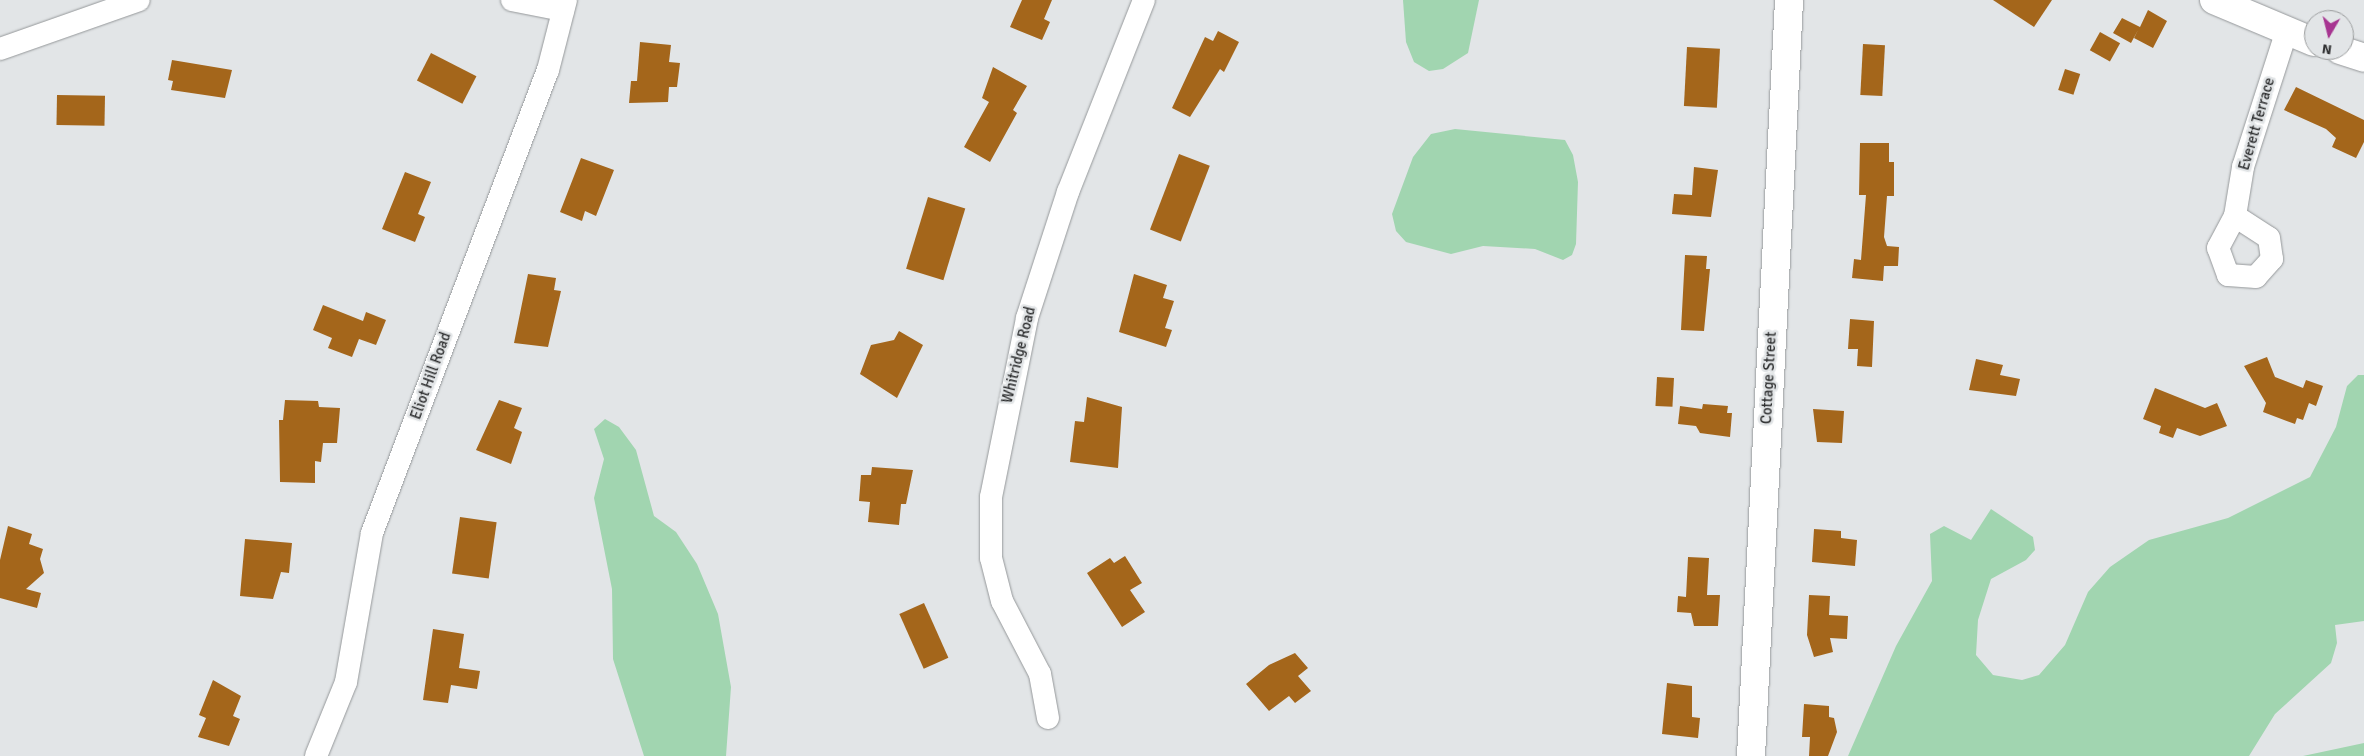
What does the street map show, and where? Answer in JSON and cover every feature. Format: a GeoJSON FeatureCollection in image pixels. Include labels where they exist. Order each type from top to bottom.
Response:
{"type":"FeatureCollection","features":[{"type":"Feature","properties":{"kind":"street"},"geometry":{"type":"LineString","coordinates":[[0,49],[139,0]]}},
{"type":"Feature","properties":{"kind":"street"},"geometry":{"type":"LineString","coordinates":[[512,0],[565,5]]}},
{"type":"Feature","properties":{"kind":"street","name":"Whitridge Road"},"geometry":{"type":"LineString","coordinates":[[1048,718],[1040,674],[997,584],[990,558],[990,497],[1027,318],[1068,192],[1144,0]]}},
{"type":"Feature","properties":{"kind":"street","name":"Cottage Street"},"geometry":{"type":"LineString","coordinates":[[1751,756],[1789,0]]}},
{"type":"Feature","properties":{"kind":"street"},"geometry":{"type":"LineString","coordinates":[[2214,0],[2286,33],[2304,39]]}},
{"type":"Feature","properties":{"kind":"street","name":"Eliot Hill Road"},"geometry":{"type":"LineString","coordinates":[[316,756],[346,682],[372,533],[548,70],[565,5]]}},
{"type":"Feature","properties":{"kind":"street","name":"Everett Terrace"},"geometry":{"type":"LineString","coordinates":[[2235,216],[2243,167],[2286,33]]}},
{"type":"Feature","properties":{"kind":"green space"},"geometry":{"type":"Polygon","coordinates":[[[1403,0],[1479,0],[1468,53],[1443,69],[1429,71],[1414,62],[1406,42],[1403,0]]]}},
{"type":"Feature","properties":{"kind":"green space"},"geometry":{"type":"Polygon","coordinates":[[[1455,129],[1565,140],[1573,155],[1578,182],[1576,244],[1572,255],[1563,260],[1535,249],[1483,246],[1451,254],[1406,242],[1396,231],[1392,214],[1413,157],[1431,134],[1455,129]]]}},
{"type":"Feature","properties":{"kind":"green space"},"geometry":{"type":"Polygon","coordinates":[[[2358,375],[2364,375],[2364,621],[2335,625],[2337,643],[2331,663],[2275,714],[2249,756],[1848,756],[1896,646],[1932,581],[1930,534],[1944,526],[1971,540],[1991,509],[2033,537],[2035,550],[2026,560],[1991,579],[1978,620],[1976,655],[1993,675],[2022,680],[2039,675],[2065,645],[2088,592],[2110,567],[2149,540],[2228,518],[2310,477],[2336,427],[2347,386],[2358,375]]]}},
{"type":"Feature","properties":{"kind":"green space"},"geometry":{"type":"Polygon","coordinates":[[[605,419],[619,427],[636,450],[654,516],[676,532],[697,564],[718,614],[731,687],[726,756],[644,756],[613,659],[612,589],[594,498],[604,459],[594,429],[605,419]]]}},
{"type":"Feature","properties":{"kind":"green space"},"geometry":{"type":"Polygon","coordinates":[[[2364,743],[2364,756],[2303,756],[2364,743]]]}},
{"type":"Feature","properties":{"kind":"building"},"geometry":{"type":"Polygon","coordinates":[[[1022,0],[1052,0],[1044,19],[1050,22],[1042,40],[1010,27],[1022,0]]]}},
{"type":"Feature","properties":{"kind":"building"},"geometry":{"type":"Polygon","coordinates":[[[1993,0],[2052,0],[2034,27],[1993,0]]]}},
{"type":"Feature","properties":{"kind":"building"},"geometry":{"type":"Polygon","coordinates":[[[2148,10],[2167,21],[2153,48],[2134,38],[2138,30],[2131,43],[2113,33],[2122,18],[2140,27],[2148,10]]]}},
{"type":"Feature","properties":{"kind":"building"},"geometry":{"type":"Polygon","coordinates":[[[1218,31],[1239,42],[1224,72],[1220,69],[1190,117],[1172,108],[1205,37],[1213,41],[1218,31]]]}},
{"type":"Feature","properties":{"kind":"building"},"geometry":{"type":"Polygon","coordinates":[[[2100,32],[2120,43],[2110,62],[2090,50],[2100,32]]]}},
{"type":"Feature","properties":{"kind":"building"},"geometry":{"type":"Polygon","coordinates":[[[640,42],[671,45],[669,62],[680,63],[677,87],[669,87],[668,102],[629,103],[631,81],[637,81],[640,42]]]}},
{"type":"Feature","properties":{"kind":"building"},"geometry":{"type":"Polygon","coordinates":[[[1863,44],[1885,45],[1882,96],[1860,95],[1863,44]]]}},
{"type":"Feature","properties":{"kind":"building"},"geometry":{"type":"Polygon","coordinates":[[[1687,47],[1720,49],[1717,108],[1684,106],[1687,47]]]}},
{"type":"Feature","properties":{"kind":"building"},"geometry":{"type":"Polygon","coordinates":[[[431,53],[476,76],[462,104],[417,81],[431,53]]]}},
{"type":"Feature","properties":{"kind":"building"},"geometry":{"type":"Polygon","coordinates":[[[172,60],[232,70],[225,98],[171,90],[173,81],[168,80],[172,60]]]}},
{"type":"Feature","properties":{"kind":"building"},"geometry":{"type":"Polygon","coordinates":[[[993,67],[1027,86],[1013,110],[1017,113],[990,162],[964,147],[989,102],[982,98],[993,67]]]}},
{"type":"Feature","properties":{"kind":"building"},"geometry":{"type":"Polygon","coordinates":[[[2065,69],[2080,74],[2073,95],[2058,90],[2065,69]]]}},
{"type":"Feature","properties":{"kind":"building"},"geometry":{"type":"Polygon","coordinates":[[[2296,87],[2364,120],[2364,142],[2356,158],[2332,147],[2336,138],[2326,129],[2284,110],[2296,87]]]}},
{"type":"Feature","properties":{"kind":"building"},"geometry":{"type":"Polygon","coordinates":[[[57,95],[105,96],[104,126],[56,125],[57,95]]]}},
{"type":"Feature","properties":{"kind":"building"},"geometry":{"type":"Polygon","coordinates":[[[1860,143],[1889,143],[1889,162],[1894,162],[1894,196],[1887,196],[1884,237],[1887,246],[1899,247],[1898,266],[1884,266],[1883,281],[1852,278],[1854,259],[1861,260],[1866,195],[1859,195],[1860,143]]]}},
{"type":"Feature","properties":{"kind":"building"},"geometry":{"type":"Polygon","coordinates":[[[1179,154],[1210,166],[1181,241],[1150,230],[1179,154]]]}},
{"type":"Feature","properties":{"kind":"building"},"geometry":{"type":"Polygon","coordinates":[[[581,158],[614,170],[596,216],[585,211],[582,221],[560,212],[581,158]]]}},
{"type":"Feature","properties":{"kind":"building"},"geometry":{"type":"Polygon","coordinates":[[[1694,167],[1718,170],[1711,217],[1672,214],[1674,194],[1692,195],[1694,167]]]}},
{"type":"Feature","properties":{"kind":"building"},"geometry":{"type":"Polygon","coordinates":[[[405,172],[431,182],[418,214],[425,217],[415,242],[382,229],[405,172]]]}},
{"type":"Feature","properties":{"kind":"building"},"geometry":{"type":"Polygon","coordinates":[[[928,197],[965,208],[943,280],[906,269],[928,197]]]}},
{"type":"Feature","properties":{"kind":"building"},"geometry":{"type":"Polygon","coordinates":[[[1685,255],[1707,256],[1706,269],[1710,269],[1704,331],[1681,330],[1685,255]]]}},
{"type":"Feature","properties":{"kind":"building"},"geometry":{"type":"Polygon","coordinates":[[[528,274],[556,278],[554,290],[561,291],[548,347],[514,343],[528,274]]]}},
{"type":"Feature","properties":{"kind":"building"},"geometry":{"type":"Polygon","coordinates":[[[1134,274],[1167,285],[1163,298],[1174,301],[1165,328],[1172,330],[1166,347],[1119,332],[1134,274]]]}},
{"type":"Feature","properties":{"kind":"building"},"geometry":{"type":"Polygon","coordinates":[[[323,305],[363,321],[366,312],[386,320],[376,345],[359,339],[352,357],[328,348],[332,338],[313,330],[323,305]]]}},
{"type":"Feature","properties":{"kind":"building"},"geometry":{"type":"Polygon","coordinates":[[[1850,319],[1874,321],[1872,367],[1857,366],[1858,349],[1848,349],[1850,319]]]}},
{"type":"Feature","properties":{"kind":"building"},"geometry":{"type":"Polygon","coordinates":[[[899,331],[923,345],[897,398],[860,374],[871,345],[894,340],[899,331]]]}},
{"type":"Feature","properties":{"kind":"building"},"geometry":{"type":"Polygon","coordinates":[[[2267,357],[2275,377],[2303,388],[2306,380],[2323,386],[2316,406],[2309,403],[2303,420],[2297,418],[2295,424],[2263,412],[2266,403],[2244,366],[2267,357]]]}},
{"type":"Feature","properties":{"kind":"building"},"geometry":{"type":"Polygon","coordinates":[[[1976,359],[2003,365],[2000,375],[2020,379],[2016,396],[1969,390],[1976,359]]]}},
{"type":"Feature","properties":{"kind":"building"},"geometry":{"type":"Polygon","coordinates":[[[1657,377],[1674,378],[1672,407],[1655,406],[1657,377]]]}},
{"type":"Feature","properties":{"kind":"building"},"geometry":{"type":"Polygon","coordinates":[[[2155,388],[2205,408],[2217,403],[2227,426],[2200,436],[2177,428],[2173,438],[2159,433],[2161,426],[2143,419],[2155,388]]]}},
{"type":"Feature","properties":{"kind":"building"},"geometry":{"type":"Polygon","coordinates":[[[1087,397],[1122,407],[1118,468],[1070,462],[1075,421],[1084,422],[1087,397]]]}},
{"type":"Feature","properties":{"kind":"building"},"geometry":{"type":"Polygon","coordinates":[[[285,400],[318,401],[319,407],[340,408],[337,443],[323,443],[321,462],[315,461],[315,483],[280,482],[279,420],[283,420],[285,400]]]}},
{"type":"Feature","properties":{"kind":"building"},"geometry":{"type":"Polygon","coordinates":[[[499,400],[522,408],[514,428],[522,432],[511,464],[476,450],[499,400]]]}},
{"type":"Feature","properties":{"kind":"building"},"geometry":{"type":"Polygon","coordinates":[[[1703,404],[1728,406],[1727,413],[1732,413],[1730,437],[1700,433],[1696,426],[1678,424],[1680,406],[1702,409],[1703,404]]]}},
{"type":"Feature","properties":{"kind":"building"},"geometry":{"type":"Polygon","coordinates":[[[1813,409],[1844,411],[1842,443],[1817,442],[1813,409]]]}},
{"type":"Feature","properties":{"kind":"building"},"geometry":{"type":"Polygon","coordinates":[[[872,467],[913,470],[906,504],[901,504],[899,525],[868,522],[870,502],[859,501],[861,475],[871,475],[872,467]]]}},
{"type":"Feature","properties":{"kind":"building"},"geometry":{"type":"Polygon","coordinates":[[[460,517],[497,522],[489,579],[452,573],[460,517]]]}},
{"type":"Feature","properties":{"kind":"building"},"geometry":{"type":"Polygon","coordinates":[[[8,526],[32,534],[29,544],[43,549],[40,559],[44,573],[26,589],[41,593],[37,608],[0,598],[0,560],[8,526]]]}},
{"type":"Feature","properties":{"kind":"building"},"geometry":{"type":"Polygon","coordinates":[[[1814,529],[1841,531],[1841,538],[1857,540],[1855,566],[1812,562],[1814,529]]]}},
{"type":"Feature","properties":{"kind":"building"},"geometry":{"type":"Polygon","coordinates":[[[245,539],[292,543],[289,573],[281,572],[273,599],[240,596],[245,539]]]}},
{"type":"Feature","properties":{"kind":"building"},"geometry":{"type":"Polygon","coordinates":[[[1125,556],[1142,583],[1130,590],[1145,612],[1122,627],[1087,573],[1110,558],[1114,563],[1125,556]]]}},
{"type":"Feature","properties":{"kind":"building"},"geometry":{"type":"Polygon","coordinates":[[[1688,557],[1709,558],[1707,595],[1720,595],[1718,626],[1694,626],[1691,613],[1677,612],[1678,596],[1686,597],[1688,557]]]}},
{"type":"Feature","properties":{"kind":"building"},"geometry":{"type":"Polygon","coordinates":[[[1809,595],[1830,596],[1829,615],[1848,616],[1847,639],[1830,638],[1833,652],[1814,657],[1807,635],[1809,595]]]}},
{"type":"Feature","properties":{"kind":"building"},"geometry":{"type":"Polygon","coordinates":[[[924,603],[948,658],[924,669],[899,614],[924,603]]]}},
{"type":"Feature","properties":{"kind":"building"},"geometry":{"type":"Polygon","coordinates":[[[433,629],[464,634],[459,668],[480,671],[477,689],[451,685],[448,703],[423,700],[433,629]]]}},
{"type":"Feature","properties":{"kind":"building"},"geometry":{"type":"Polygon","coordinates":[[[1295,653],[1308,668],[1298,676],[1311,691],[1295,703],[1289,696],[1269,711],[1246,684],[1269,665],[1295,653]]]}},
{"type":"Feature","properties":{"kind":"building"},"geometry":{"type":"Polygon","coordinates":[[[213,680],[241,696],[233,716],[240,719],[229,746],[198,737],[206,718],[199,715],[213,680]]]}},
{"type":"Feature","properties":{"kind":"building"},"geometry":{"type":"Polygon","coordinates":[[[1667,683],[1692,686],[1692,717],[1700,718],[1698,738],[1662,734],[1667,683]]]}},
{"type":"Feature","properties":{"kind":"building"},"geometry":{"type":"Polygon","coordinates":[[[1804,704],[1829,706],[1829,717],[1834,718],[1837,732],[1828,756],[1809,756],[1810,737],[1802,737],[1804,704]]]}}]}
